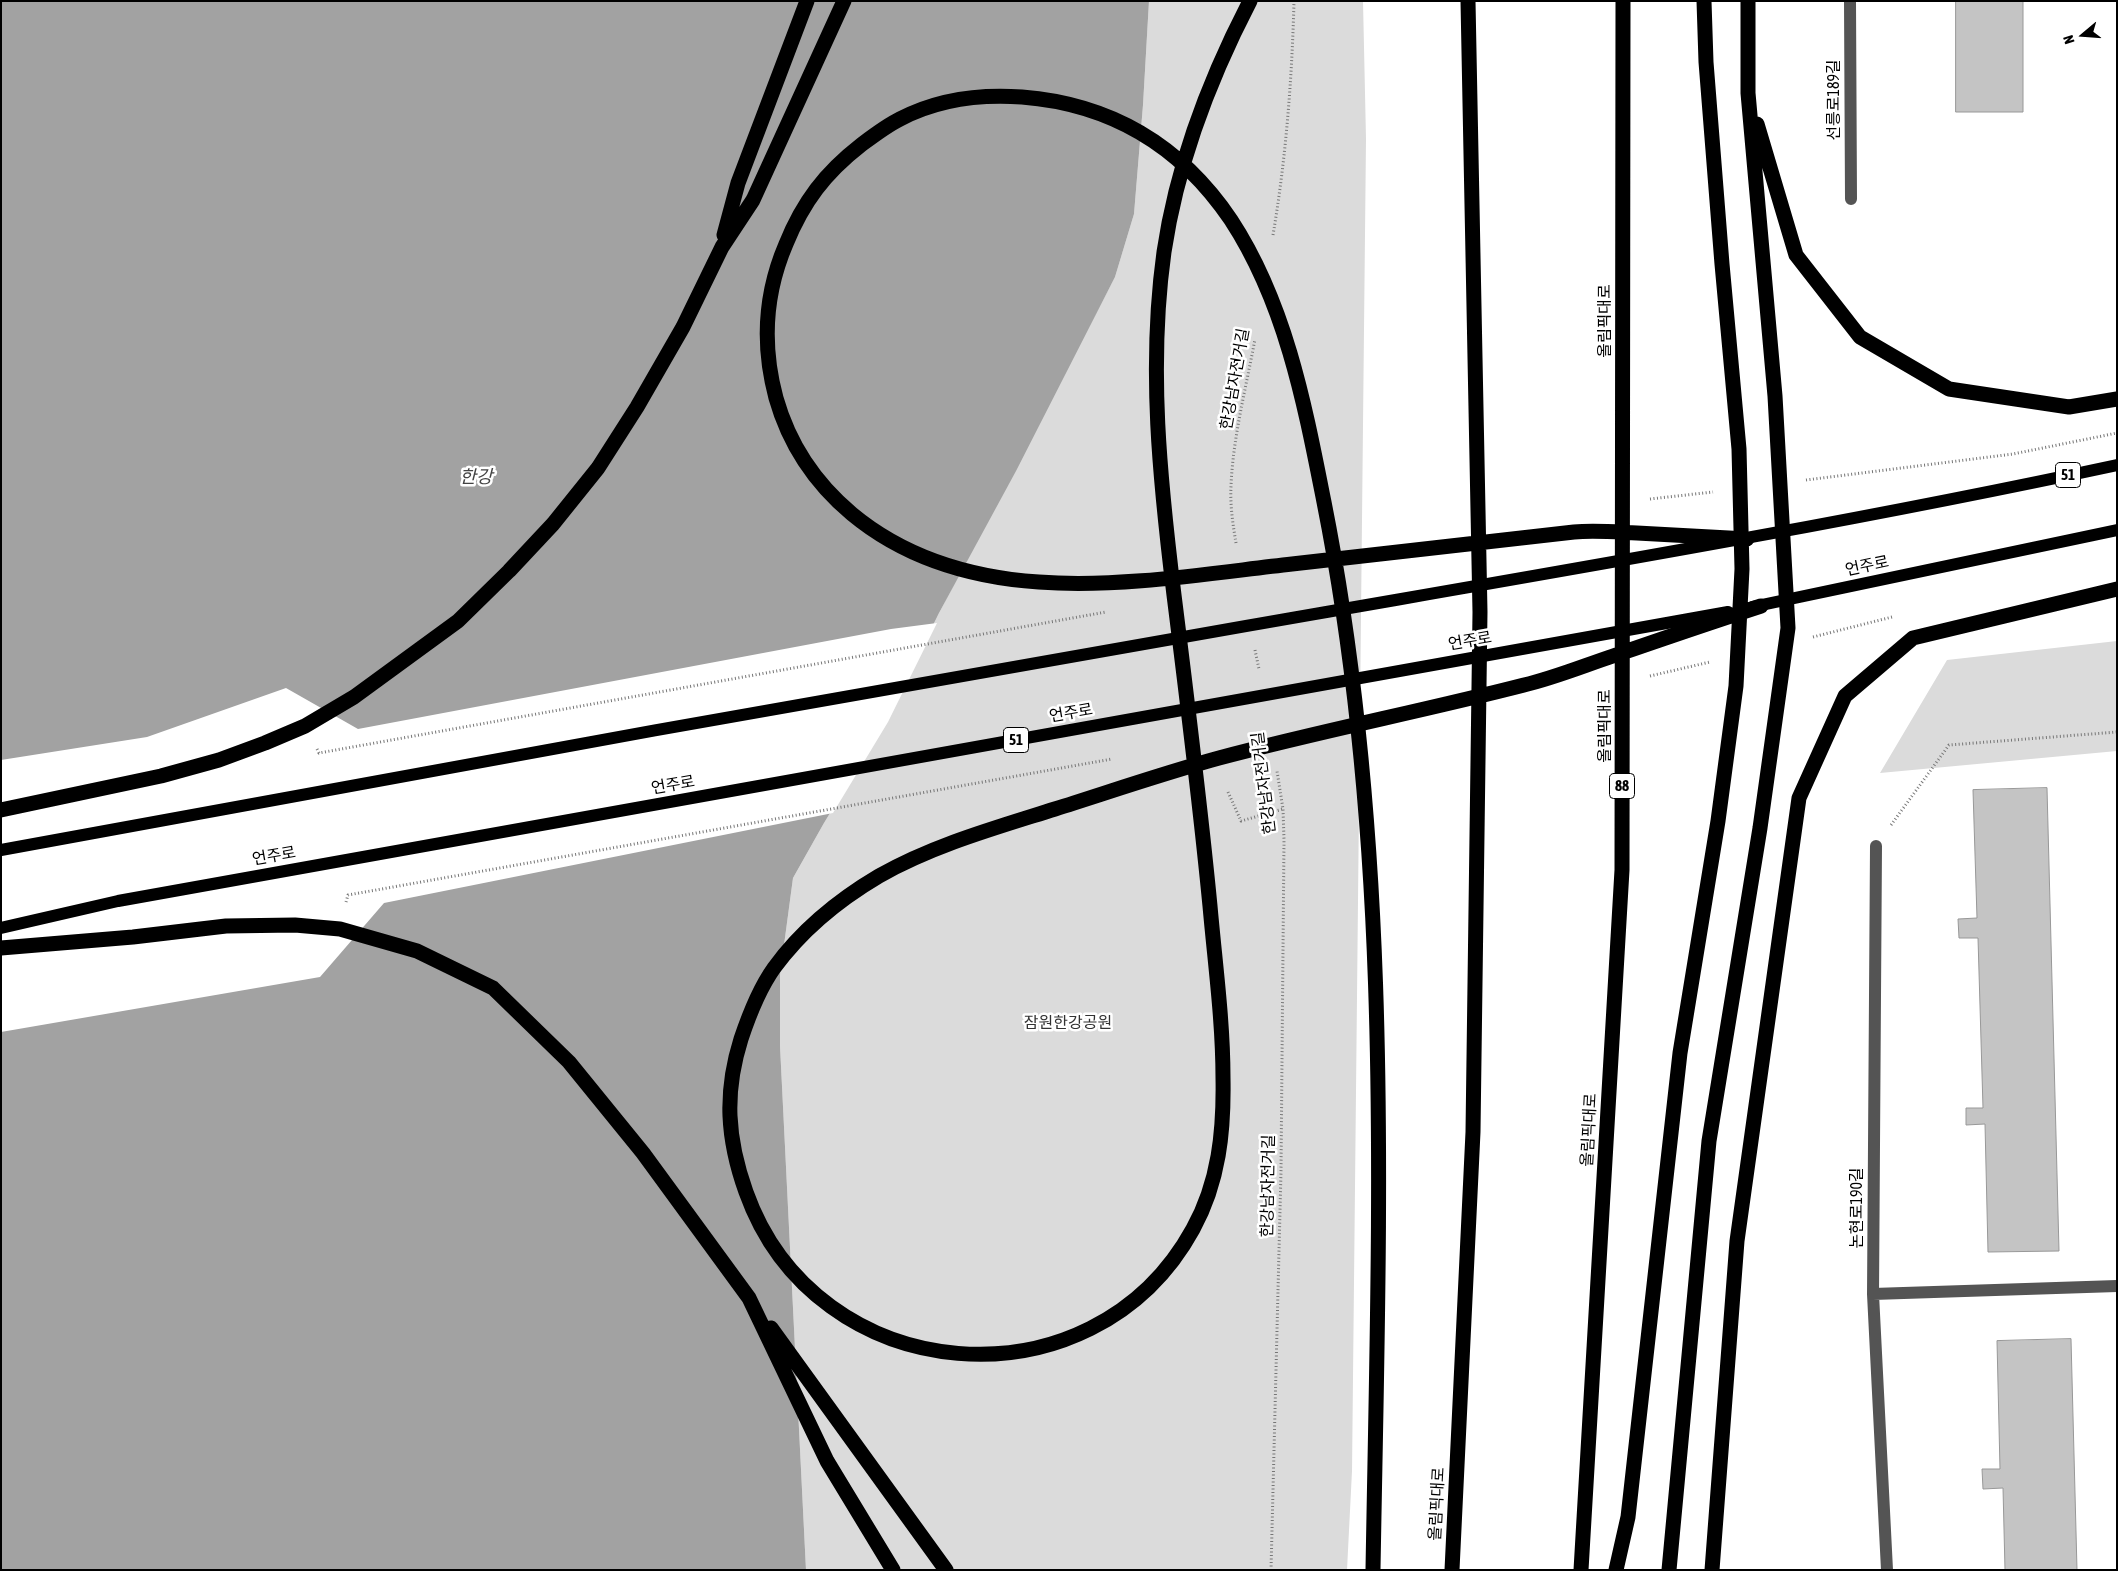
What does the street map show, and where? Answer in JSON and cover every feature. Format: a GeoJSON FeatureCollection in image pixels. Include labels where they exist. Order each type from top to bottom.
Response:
{"type":"FeatureCollection","features":[{"type":"Feature","properties":{"kind":"highway"},"geometry":{"type":"LineString","coordinates":[[722,247],[738,183],[807,1]]}},
{"type":"Feature","properties":{"kind":"highway"},"geometry":{"type":"LineString","coordinates":[[1,810],[161,776],[219,760],[305,726],[354,697],[458,620],[509,571],[553,524],[598,468],[637,407],[683,327],[722,247],[753,200],[844,1]]}},
{"type":"Feature","properties":{"kind":"highway"},"geometry":{"type":"LineString","coordinates":[[1250,1],[1212,82],[1193,134],[1176,194],[1165,248],[1155,370],[1158,447],[1166,528],[1192,741],[1193,750],[1194,760],[1195,770],[1202,828],[1223,1047],[1224,1101],[1221,1141],[1217,1169],[1209,1194],[1196,1224],[1180,1251],[1162,1274],[1133,1300],[1093,1328],[1059,1341],[1023,1351],[981,1354],[942,1352],[904,1345],[868,1330],[833,1309],[801,1282],[775,1250],[753,1212],[738,1170],[729,1128],[731,1086],[739,1046],[752,1009],[771,972],[802,936],[837,905],[876,878],[916,857],[973,835],[1148,779],[1191,767],[1199,764],[1216,759],[1532,683],[1761,606]]}},
{"type":"Feature","properties":{"kind":"highway","name":"올림픽대로"},"geometry":{"type":"LineString","coordinates":[[1452,1570],[1473,1132],[1480,612],[1468,1]]}},
{"type":"Feature","properties":{"kind":"highway","name":"올림픽대로"},"geometry":{"type":"LineString","coordinates":[[1581,1570],[1622,870],[1623,1]]}},
{"type":"Feature","properties":{"kind":"highway"},"geometry":{"type":"LineString","coordinates":[[1616,1570],[1628,1517],[1680,1053],[1718,821],[1736,686],[1742,569],[1739,449],[1706,62],[1704,1]]}},
{"type":"Feature","properties":{"kind":"highway"},"geometry":{"type":"LineString","coordinates":[[1669,1570],[1709,1140],[1760,828],[1788,628],[1775,396],[1748,93],[1748,1]]}},
{"type":"Feature","properties":{"kind":"highway"},"geometry":{"type":"LineString","coordinates":[[1748,93],[1796,255],[1860,337],[1949,389],[2069,407],[2117,399]]}},
{"type":"Feature","properties":{"kind":"highway"},"geometry":{"type":"LineString","coordinates":[[1374,1570],[1379,1236],[1374,917],[1369,839],[1355,697],[1345,620],[1329,528],[1306,414],[1291,356],[1275,307],[1254,261],[1232,222],[1207,189],[1176,157],[1150,138],[1082,106],[1041,98],[1002,95],[965,97],[929,106],[896,120],[841,161],[815,188],[796,221],[781,255],[770,295],[766,334],[770,369],[778,404],[791,438],[810,471],[834,498],[863,523],[892,543],[921,556],[954,567],[1030,582],[1072,584],[1155,581],[1587,530],[1747,538]]}},
{"type":"Feature","properties":{"kind":"highway"},"geometry":{"type":"LineString","coordinates":[[1712,1570],[1737,1241],[1798,798],[1845,696],[1913,638],[2117,589]]}},
{"type":"Feature","properties":{"kind":"highway"},"geometry":{"type":"LineString","coordinates":[[1,948],[133,938],[226,926],[295,925],[340,929],[417,951],[493,988],[569,1062],[643,1153],[946,1570]]}},
{"type":"Feature","properties":{"kind":"highway"},"geometry":{"type":"LineString","coordinates":[[750,1298],[827,1461],[893,1570]]}},
{"type":"Feature","properties":{"kind":"main road","name":"51"},"geometry":{"type":"LineString","coordinates":[[1,850],[404,774],[1747,538],[2019,486],[2117,465]]}},
{"type":"Feature","properties":{"kind":"main road","name":"언주로"},"geometry":{"type":"LineString","coordinates":[[1,928],[118,901],[1761,606],[2117,530]]}},
{"type":"Feature","properties":{"kind":"street","name":"선릉로189길"},"geometry":{"type":"LineString","coordinates":[[1850,1],[1851,199]]}},
{"type":"Feature","properties":{"kind":"street","name":"논현로190길"},"geometry":{"type":"LineString","coordinates":[[1876,846],[1873,1294],[1887,1570]]}},
{"type":"Feature","properties":{"kind":"street"},"geometry":{"type":"LineString","coordinates":[[1873,1294],[2117,1286]]}},
{"type":"Feature","properties":{"kind":"path"},"geometry":{"type":"LineString","coordinates":[[1272,239],[1288,118],[1293,51],[1294,1]]}},
{"type":"Feature","properties":{"kind":"path","name":"한강남자전거길"},"geometry":{"type":"LineString","coordinates":[[1236,545],[1232,517],[1231,487],[1234,453],[1256,332]]}},
{"type":"Feature","properties":{"kind":"path"},"geometry":{"type":"LineString","coordinates":[[1798,481],[2013,454],[2117,433]]}},
{"type":"Feature","properties":{"kind":"path"},"geometry":{"type":"LineString","coordinates":[[1641,500],[1720,491]]}},
{"type":"Feature","properties":{"kind":"path"},"geometry":{"type":"LineString","coordinates":[[305,726],[319,753],[1116,610],[1114,582]]}},
{"type":"Feature","properties":{"kind":"path"},"geometry":{"type":"LineString","coordinates":[[1808,638],[1894,617]]}},
{"type":"Feature","properties":{"kind":"path"},"geometry":{"type":"LineString","coordinates":[[1254,642],[1259,670]]}},
{"type":"Feature","properties":{"kind":"path"},"geometry":{"type":"LineString","coordinates":[[1645,678],[1712,661]]}},
{"type":"Feature","properties":{"kind":"path"},"geometry":{"type":"LineString","coordinates":[[1876,846],[1949,745],[2117,732]]}},
{"type":"Feature","properties":{"kind":"path"},"geometry":{"type":"LineString","coordinates":[[340,929],[348,895],[1114,759]]}},
{"type":"Feature","properties":{"kind":"path","name":"한강남자전거길"},"geometry":{"type":"LineString","coordinates":[[1270,768],[1278,765],[1282,810],[1281,1171],[1271,1570]]}},
{"type":"Feature","properties":{"kind":"path"},"geometry":{"type":"LineString","coordinates":[[1226,788],[1241,821],[1282,810]]}},
{"type":"Feature","properties":{"kind":"green space","name":"잠원한강공원"},"geometry":{"type":"Polygon","coordinates":[[[1149,1],[1363,1],[1366,139],[1352,1471],[1347,1570],[806,1570],[780,1046],[780,975],[793,878],[886,721],[939,613],[1115,277],[1134,214],[1149,1]]]}},
{"type":"Feature","properties":{"kind":"green space"},"geometry":{"type":"Polygon","coordinates":[[[2117,641],[2117,751],[1880,773],[1947,660],[2117,641]]]}},
{"type":"Feature","properties":{"kind":"water","name":"한강"},"geometry":{"type":"Polygon","coordinates":[[[1,1],[1149,1],[1134,214],[1115,277],[1016,471],[939,613],[886,721],[793,878],[780,975],[780,1046],[806,1570],[1,1570],[1,1]]]}},
{"type":"Feature","properties":{"kind":"pier"},"geometry":{"type":"Polygon","coordinates":[[[937,623],[888,722],[833,813],[384,903],[320,977],[1,1032],[1,760],[147,737],[286,688],[358,729],[891,629],[937,623]]]}},
{"type":"Feature","properties":{"kind":"building"},"geometry":{"type":"Polygon","coordinates":[[[1956,1],[2023,1],[2023,112],[1956,112],[1956,1]]]}},
{"type":"Feature","properties":{"kind":"building"},"geometry":{"type":"Polygon","coordinates":[[[2047,788],[2059,1251],[1988,1252],[1985,1124],[1966,1125],[1966,1108],[1983,1108],[1978,938],[1959,938],[1958,919],[1977,918],[1973,790],[2047,788]]]}},
{"type":"Feature","properties":{"kind":"building"},"geometry":{"type":"Polygon","coordinates":[[[2071,1339],[2077,1570],[2005,1570],[2003,1488],[1983,1489],[1982,1469],[2000,1469],[1997,1341],[2071,1339]]]}}]}
